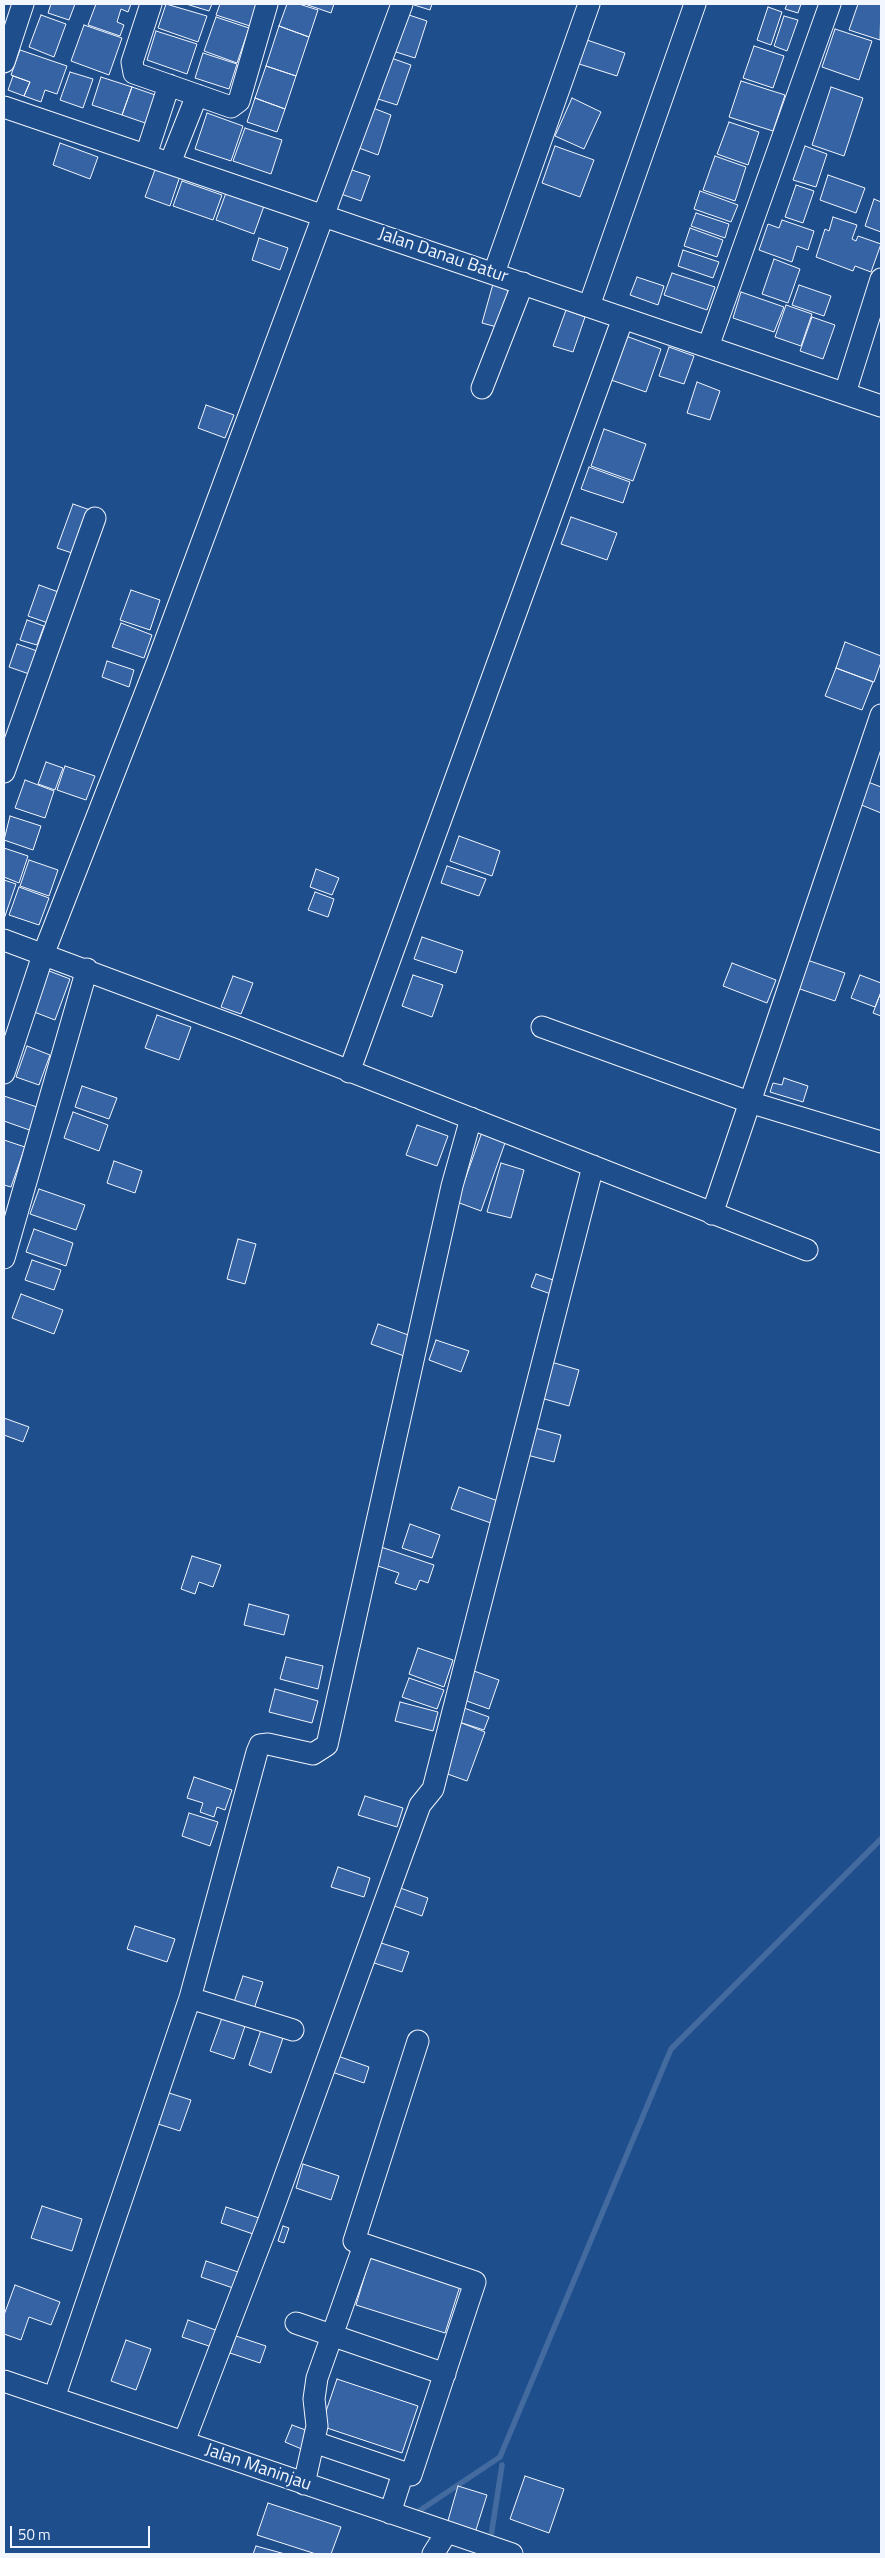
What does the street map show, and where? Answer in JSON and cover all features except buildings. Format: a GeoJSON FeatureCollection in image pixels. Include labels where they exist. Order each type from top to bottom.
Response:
{"type":"FeatureCollection","features":[{"type":"Feature","properties":{"kind":"street"},"geometry":{"type":"LineString","coordinates":[[4,62],[23,4]]}},
{"type":"Feature","properties":{"kind":"street"},"geometry":{"type":"LineString","coordinates":[[151,4],[132,68],[134,73],[227,107],[236,105],[268,4]]}},
{"type":"Feature","properties":{"kind":"street"},"geometry":{"type":"LineString","coordinates":[[4,1073],[43,955],[157,663],[402,4]]}},
{"type":"Feature","properties":{"kind":"street"},"geometry":{"type":"LineString","coordinates":[[494,273],[589,4]]}},
{"type":"Feature","properties":{"kind":"street"},"geometry":{"type":"LineString","coordinates":[[589,306],[696,4]]}},
{"type":"Feature","properties":{"kind":"street"},"geometry":{"type":"LineString","coordinates":[[708,347],[830,4]]}},
{"type":"Feature","properties":{"kind":"street"},"geometry":{"type":"LineString","coordinates":[[146,155],[169,86]]}},
{"type":"Feature","properties":{"kind":"street"},"geometry":{"type":"LineString","coordinates":[[170,163],[197,95]]}},
{"type":"Feature","properties":{"kind":"street","name":"Jalan Danau Batur"},"geometry":{"type":"LineString","coordinates":[[4,107],[881,406]]}},
{"type":"Feature","properties":{"kind":"street"},"geometry":{"type":"LineString","coordinates":[[845,393],[881,279]]}},
{"type":"Feature","properties":{"kind":"street"},"geometry":{"type":"LineString","coordinates":[[482,388],[523,283]]}},
{"type":"Feature","properties":{"kind":"street"},"geometry":{"type":"LineString","coordinates":[[349,1072],[624,318]]}},
{"type":"Feature","properties":{"kind":"street"},"geometry":{"type":"LineString","coordinates":[[4,772],[95,518]]}},
{"type":"Feature","properties":{"kind":"street"},"geometry":{"type":"LineString","coordinates":[[712,1214],[881,715]]}},
{"type":"Feature","properties":{"kind":"street"},"geometry":{"type":"LineString","coordinates":[[4,940],[87,970],[471,1118],[806,1250]]}},
{"type":"Feature","properties":{"kind":"street"},"geometry":{"type":"LineString","coordinates":[[4,1258],[87,970]]}},
{"type":"Feature","properties":{"kind":"street"},"geometry":{"type":"LineString","coordinates":[[542,1027],[749,1102],[881,1142]]}},
{"type":"Feature","properties":{"kind":"street"},"geometry":{"type":"LineString","coordinates":[[54,2398],[190,1998],[257,1752],[260,1746],[268,1744],[313,1754],[327,1745],[450,1196],[471,1118]]}},
{"type":"Feature","properties":{"kind":"street"},"geometry":{"type":"LineString","coordinates":[[184,2442],[268,2223],[420,1805],[433,1789],[593,1166]]}},
{"type":"Feature","properties":{"kind":"street"},"geometry":{"type":"LineString","coordinates":[[190,1998],[293,2030]]}},
{"type":"Feature","properties":{"kind":"street"},"geometry":{"type":"LineString","coordinates":[[314,2442],[410,2475],[475,2282],[354,2241],[418,2041]]}},
{"type":"Feature","properties":{"kind":"street"},"geometry":{"type":"LineString","coordinates":[[304,2484],[317,2426],[314,2399],[317,2378],[364,2244]]}},
{"type":"Feature","properties":{"kind":"street"},"geometry":{"type":"LineString","coordinates":[[296,2323],[445,2374]]}},
{"type":"Feature","properties":{"kind":"street","name":"Jalan Maninjau"},"geometry":{"type":"LineString","coordinates":[[4,2381],[506,2552]]}},
{"type":"Feature","properties":{"kind":"street"},"geometry":{"type":"LineString","coordinates":[[390,2513],[404,2473]]}},
{"type":"Feature","properties":{"kind":"street"},"geometry":{"type":"LineString","coordinates":[[433,2554],[439,2530]]}},
{"type":"Feature","properties":{"kind":"waterway"},"geometry":{"type":"LineString","coordinates":[[419,2511],[500,2457],[671,2049],[881,1839]]}},
{"type":"Feature","properties":{"kind":"waterway"},"geometry":{"type":"LineString","coordinates":[[490,2543],[502,2465]]}}]}
